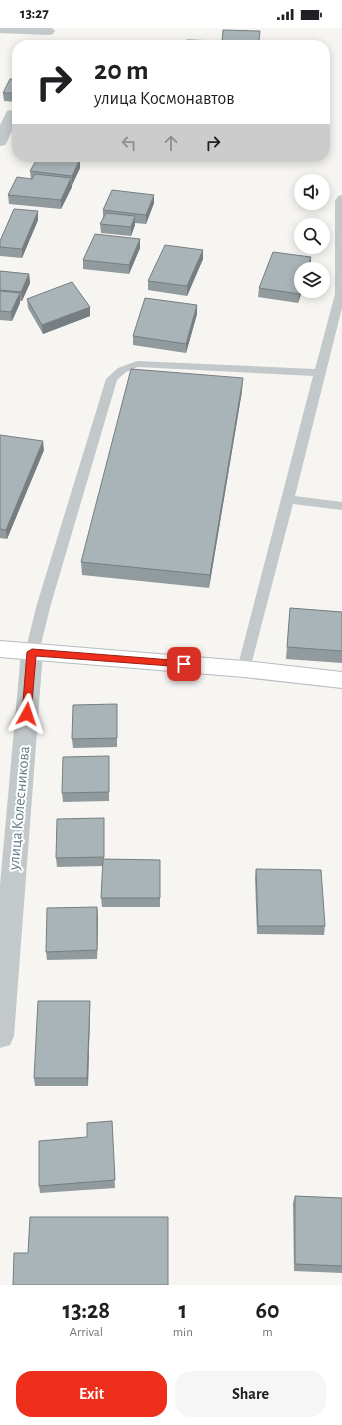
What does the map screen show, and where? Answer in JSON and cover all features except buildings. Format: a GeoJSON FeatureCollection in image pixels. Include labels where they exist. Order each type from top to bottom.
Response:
{"type":"FeatureCollection","features":[{"type":"Feature","properties":{"kind":"main road"},"geometry":{"type":"LineString","coordinates":[[0,649],[244,669],[342,680]]}},
{"type":"Feature","properties":{"kind":"street"},"geometry":{"type":"LineString","coordinates":[[0,29],[48,31]]}},
{"type":"Feature","properties":{"kind":"street"},"geometry":{"type":"LineString","coordinates":[[0,142],[12,114]]}},
{"type":"Feature","properties":{"kind":"street","name":"улица Колесникова"},"geometry":{"type":"LineString","coordinates":[[0,1036],[32,652]]}},
{"type":"Feature","properties":{"kind":"lane"},"geometry":{"type":"LineString","coordinates":[[244,669],[340,294],[340,201],[342,198]]}},
{"type":"Feature","properties":{"kind":"lane"},"geometry":{"type":"LineString","coordinates":[[32,652],[112,379],[122,370],[137,364],[320,373]]}},
{"type":"Feature","properties":{"kind":"lane"},"geometry":{"type":"LineString","coordinates":[[288,499],[342,506]]}},
{"type":"Feature","properties":{"kind":"route"},"geometry":{"type":"LineString","coordinates":[[27,714],[32,652],[184,664]]}}]}
